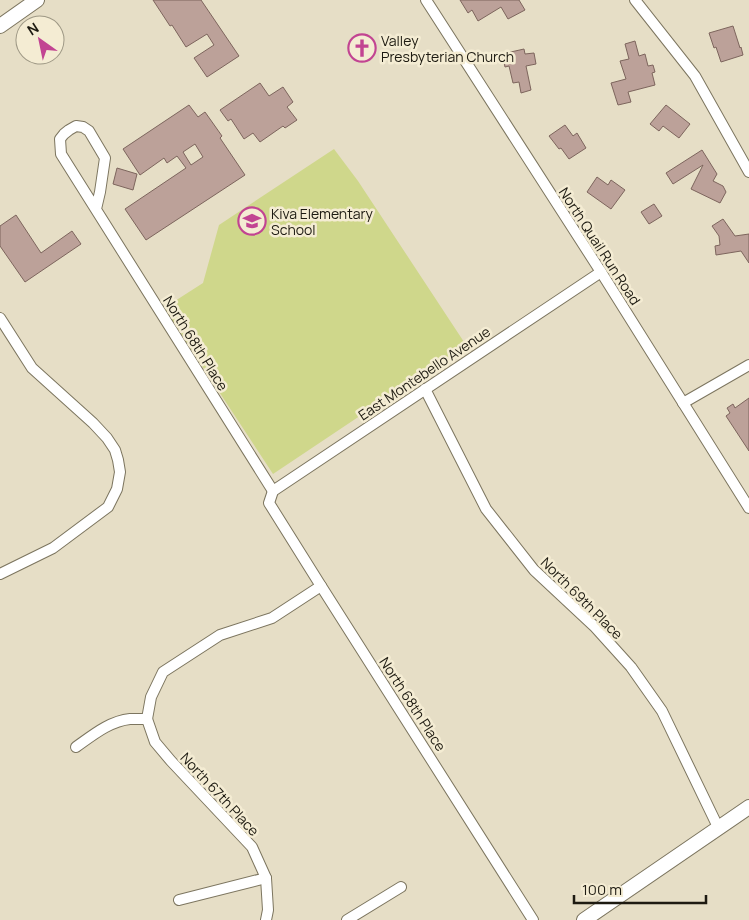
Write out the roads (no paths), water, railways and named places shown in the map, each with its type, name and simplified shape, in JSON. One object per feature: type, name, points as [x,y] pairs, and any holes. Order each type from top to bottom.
[{"type":"street","points":[[0,26],[38,0]]},
{"type":"street","name":"North Quail Run Road","points":[[426,0],[601,272],[749,508]]},
{"type":"street","points":[[635,0],[695,76],[749,172]]},
{"type":"street","name":"North 68th Place","points":[[96,210],[105,158],[89,132],[83,127],[76,126],[60,139],[61,154],[96,210],[272,491],[269,503],[533,920]]},
{"type":"street","name":"East Montebello Avenue","points":[[272,491],[601,272]]},
{"type":"street","points":[[0,318],[32,368],[108,438],[115,450],[120,472],[117,489],[108,507],[53,548],[0,574]]},
{"type":"street","points":[[683,404],[749,365]]},
{"type":"street","name":"North 69th Place","points":[[426,389],[486,508],[534,570],[594,626],[631,667],[662,711],[718,827]]},
{"type":"street","points":[[76,747],[99,730],[118,722],[129,719],[146,719],[151,697],[163,672],[220,635],[272,618],[321,586]]},
{"type":"street","name":"North 67th Place","points":[[146,719],[155,742],[252,847],[266,878],[268,910],[266,920]]},
{"type":"street","points":[[584,920],[749,807]]},
{"type":"street","points":[[179,900],[266,878]]},
{"type":"street","points":[[348,920],[401,887]]},
{"type":"place","name":"Valley Presbyterian Church","points":[[362,48]]},
{"type":"place","name":"Kiva Elementary School","points":[[252,221]]}]
